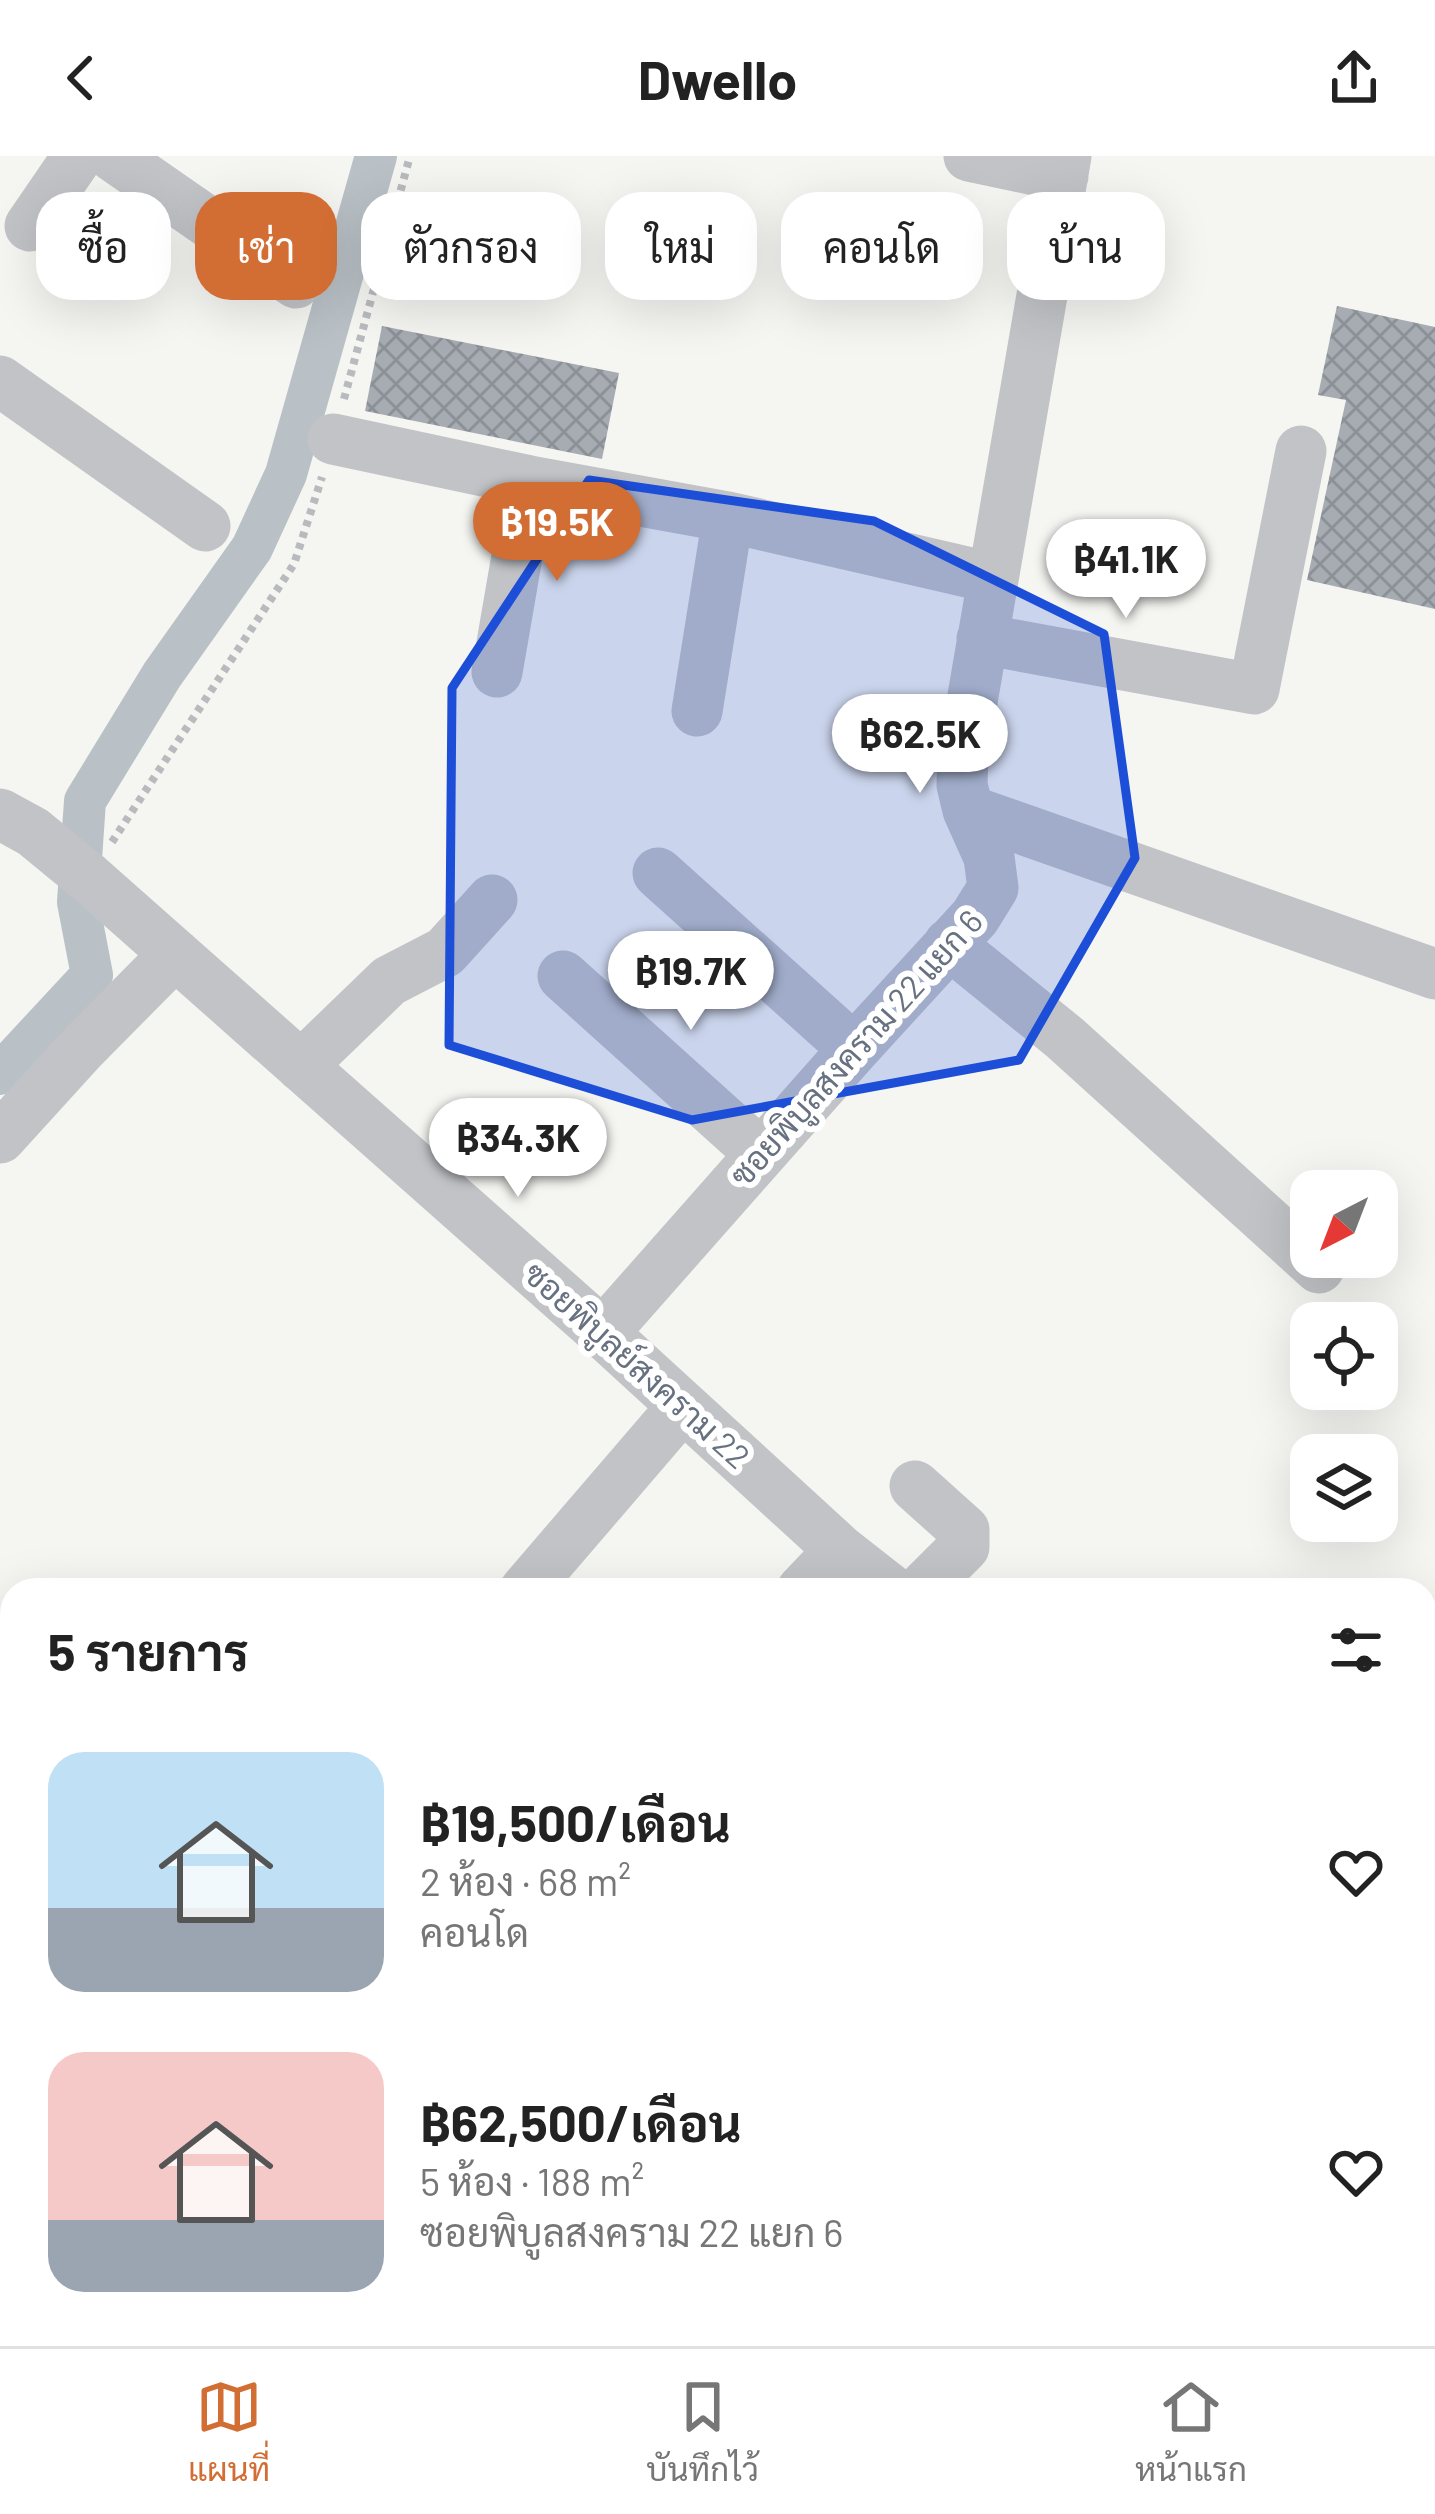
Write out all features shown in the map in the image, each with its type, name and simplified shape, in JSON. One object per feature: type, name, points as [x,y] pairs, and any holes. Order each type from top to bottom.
[{"type":"street","points":[[30,226],[78,156]]},
{"type":"street","points":[[113,156],[195,213]]},
{"type":"street","points":[[969,156],[1065,166]]},
{"type":"street","name":"ซอยพิบูลสงคราม 22 แยก 6","points":[[603,1333],[975,917],[993,888],[989,857],[962,785],[963,754],[1065,166]]},
{"type":"street","points":[[0,380],[205,526]]},
{"type":"street","points":[[333,439],[728,518],[993,578]]},
{"type":"street","points":[[982,639],[1254,688],[1300,451]]},
{"type":"street","points":[[497,671],[530,481]]},
{"type":"street","points":[[698,711],[728,518]]},
{"type":"street","points":[[968,810],[1435,974]]},
{"type":"street","name":"ซอยพิบูลย์สงคราม 22","points":[[17,823],[89,878],[876,1578]]},
{"type":"street","points":[[658,873],[854,1049]]},
{"type":"street","points":[[302,1066],[388,981],[445,952],[492,900]]},
{"type":"street","points":[[949,944],[1065,1038],[1290,1242]]},
{"type":"street","points":[[0,1138],[175,954]]},
{"type":"street","points":[[563,976],[761,1154]]},
{"type":"street","points":[[535,1578],[682,1406]]},
{"type":"street","points":[[915,1486],[964,1530],[964,1547],[933,1578]]},
{"type":"street","points":[[813,1578],[840,1550]]},
{"type":"path","points":[[89,878],[294,564],[410,156]]},
{"type":"highlighted area","points":[[589,480],[874,521],[1104,634],[1135,858],[1019,1060],[692,1120],[449,1045],[452,688]]},
{"type":"building","points":[[1337,306],[1435,327],[1435,609],[1307,580],[1346,400],[1318,395]]},
{"type":"building","points":[[382,326],[619,373],[602,459],[365,411]]},
{"type":"waterway","points":[[0,1074],[92,975],[78,902],[85,801],[162,675],[252,548],[286,474],[376,156]]}]
